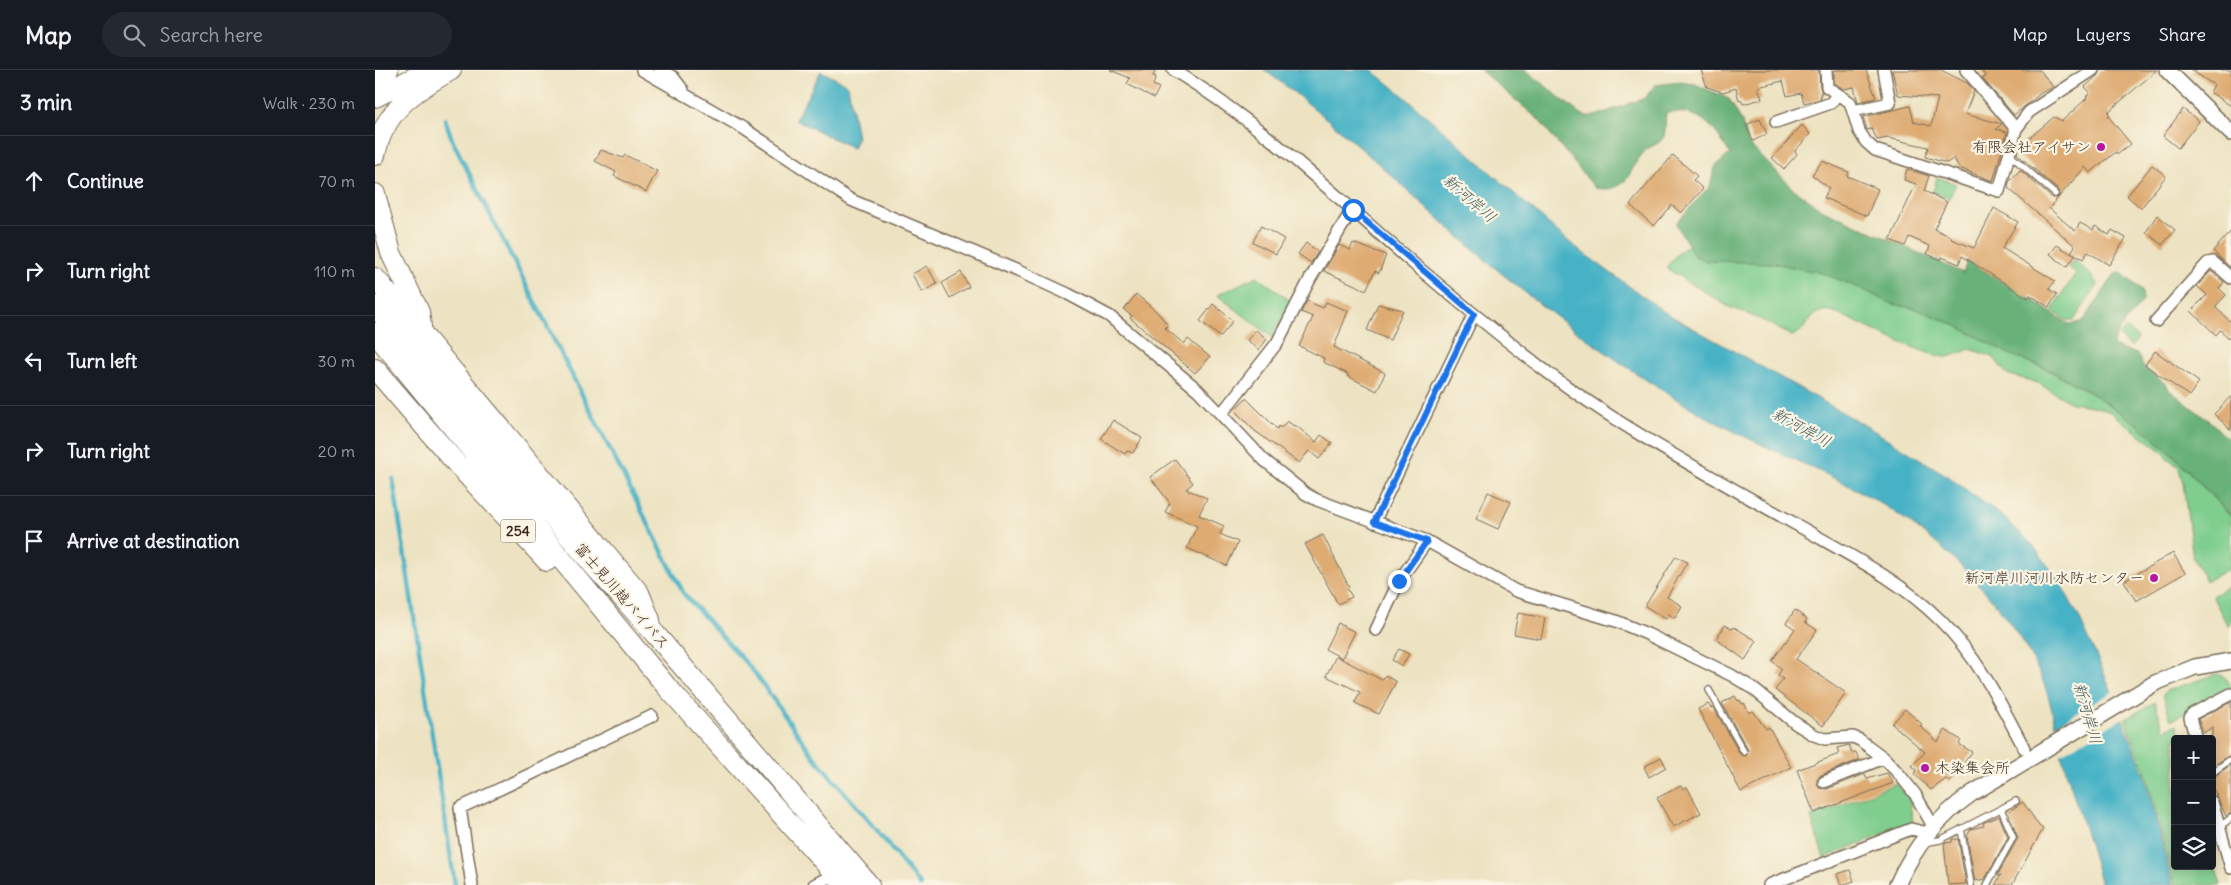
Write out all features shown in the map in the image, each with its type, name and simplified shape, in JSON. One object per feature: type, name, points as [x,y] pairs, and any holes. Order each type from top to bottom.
[{"type":"highway","points":[[375,76],[388,70]]},
{"type":"highway","points":[[375,97],[430,70]]},
{"type":"highway","points":[[375,155],[387,121],[405,99],[451,70]]},
{"type":"highway","points":[[375,194],[391,254],[419,312],[413,352]]},
{"type":"highway","name":"254","points":[[375,278],[413,352]]},
{"type":"highway","name":"富士見川越バイパス","points":[[375,306],[413,352],[667,688],[844,874],[869,885]]},
{"type":"highway","name":"富士見川越バイパス","points":[[375,333],[413,352],[639,593],[655,634],[844,874]]},
{"type":"highway","name":"254","points":[[375,369],[456,464],[667,688]]},
{"type":"street","points":[[642,70],[688,95],[765,142],[851,200],[1018,271],[1103,312],[1169,364],[1222,413],[1264,460],[1306,494],[1427,541],[1516,591],[1616,621],[1647,634],[1738,679],[1813,735],[1825,739],[1853,737],[1860,740],[1884,758],[1907,783],[1927,834]]},
{"type":"street","points":[[660,70],[673,77],[688,95]]},
{"type":"street","points":[[1173,70],[1230,106],[1273,139],[1474,314],[1543,369],[1603,411],[1876,570],[1909,593],[1941,621],[1977,664],[2030,751]]},
{"type":"street","points":[[1826,70],[1827,87],[1850,102],[1859,131],[1866,142],[1875,150],[1999,191],[2016,129],[2029,112],[2093,70]]},
{"type":"street","points":[[1853,112],[1890,103],[1884,70]]},
{"type":"street","points":[[1966,70],[2016,129]]},
{"type":"street","points":[[2167,70],[2231,133]]},
{"type":"street","points":[[1776,122],[1831,103],[1837,94]]},
{"type":"street","points":[[1222,413],[1277,343],[1310,279],[1353,210]]},
{"type":"street","points":[[2156,321],[2208,263],[2213,262],[2231,278]]},
{"type":"street","points":[[1374,522],[1474,314]]},
{"type":"street","points":[[1377,630],[1399,581],[1427,541]]},
{"type":"street","points":[[1897,885],[1927,834],[1944,814],[2030,751],[2147,687],[2183,671],[2231,662]]},
{"type":"street","points":[[2195,735],[2190,718],[2192,714],[2231,694]]},
{"type":"street","points":[[472,885],[461,808],[652,716]]},
{"type":"street","points":[[1825,782],[1884,758]]},
{"type":"street","points":[[2216,816],[2231,868]]},
{"type":"street","points":[[1769,885],[1911,829],[1927,834]]},
{"type":"street","points":[[814,885],[844,874]]},
{"type":"lane","points":[[2009,154],[2055,194]]},
{"type":"lane","points":[[1709,690],[1744,752]]},
{"type":"lane","points":[[2216,770],[2231,759]]},
{"type":"lane","points":[[1927,834],[1940,840],[2015,801]]},
{"type":"lane","points":[[1987,885],[2013,837],[2001,809]]},
{"type":"lane","points":[[2219,827],[2231,818]]},
{"type":"lane","points":[[1961,830],[1971,885]]},
{"type":"green space","points":[[1480,70],[1526,70],[1585,116],[1595,116],[1645,98],[1655,85],[1679,82],[1695,84],[1729,99],[1742,122],[1748,143],[1791,187],[1821,209],[1963,273],[1967,261],[2014,288],[2069,324],[2083,322],[2115,274],[2120,272],[2142,290],[2143,301],[2120,329],[2113,346],[2137,354],[2144,368],[2213,424],[2231,442],[2231,516],[2174,455],[2137,424],[2096,396],[2048,369],[2009,354],[1959,327],[1920,310],[1890,303],[1860,288],[1822,273],[1774,263],[1707,261],[1695,256],[1677,226],[1677,222],[1710,186],[1715,167],[1730,154],[1718,135],[1705,121],[1689,114],[1678,112],[1666,113],[1664,136],[1658,143],[1646,150],[1622,184],[1607,189],[1595,188],[1538,119]]},
{"type":"green space","points":[[1937,177],[1956,184],[1949,199],[1933,192]]},
{"type":"green space","points":[[1688,245],[1695,256],[1707,261],[1774,263],[1822,273],[1860,288],[1890,303],[1920,310],[1959,327],[2009,354],[2048,370],[2096,396],[2137,424],[2174,456],[2231,517],[2231,568],[2206,581],[2193,558],[2183,483],[2179,468],[2158,448],[2110,412],[2098,407],[2071,403],[2038,383],[2007,374],[1993,357],[1970,349],[1948,357],[1929,353],[1830,311],[1818,312],[1797,334],[1792,336],[1760,319],[1729,307],[1666,268],[1676,255]]},
{"type":"green space","points":[[2074,260],[2088,272],[2098,285],[2074,320],[2066,320],[2052,310],[2076,273],[2069,267]]},
{"type":"green space","points":[[1257,276],[1292,302],[1272,337],[1217,295]]},
{"type":"green space","points":[[2126,328],[2138,338],[2131,347],[2119,336]]},
{"type":"green space","points":[[2231,585],[2231,625],[2228,626],[2212,596]]},
{"type":"green space","points":[[2217,674],[2227,680],[2231,691],[2171,720],[2163,695],[2166,691]]},
{"type":"green space","points":[[2155,702],[2164,730],[2177,724],[2180,735],[2171,735],[2171,870],[2145,770],[2125,719]]},
{"type":"green space","points":[[1897,783],[1909,799],[1913,822],[1824,858],[1811,817]]},
{"type":"green space","points":[[2216,869],[2221,885],[2175,885],[2171,870]]},
{"type":"water","name":"新河岸川","points":[[1264,70],[1372,70],[1575,247],[1666,313],[1863,424],[1943,473],[2002,516],[2032,544],[2058,579],[2079,617],[2144,772],[2173,885],[2101,885],[2062,757],[2050,704],[2040,674],[2011,625],[1993,602],[1974,580],[1932,540],[1885,506],[1830,476],[1755,442],[1698,412],[1605,352],[1499,272],[1336,126]]},
{"type":"water","points":[[821,71],[848,85],[857,138],[853,148],[795,120]]},
{"type":"pier","points":[[2114,691],[2125,717],[2059,755],[2053,727]]},
{"type":"building","points":[[1110,70],[1156,70],[1153,76],[1156,77],[1153,85],[1159,88],[1154,98],[1127,84],[1130,78]]},
{"type":"building","points":[[1701,70],[1819,70],[1821,99],[1804,103],[1801,93],[1787,96],[1783,81],[1758,87],[1762,99],[1743,104],[1741,100],[1739,101],[1736,88],[1723,92],[1707,87]]},
{"type":"building","points":[[1834,70],[1866,70],[1876,98],[1858,102],[1854,87],[1844,89],[1834,83]]},
{"type":"building","points":[[1892,70],[1941,70],[1967,83],[1974,91],[1965,114],[2002,124],[1996,129],[2007,132],[1993,181],[1959,168],[1954,158],[1947,163],[1925,157],[1928,147],[1888,138],[1877,140],[1872,129],[1867,130],[1863,117],[1910,106],[1914,122],[1931,126],[1938,98],[1898,95]]},
{"type":"building","points":[[1981,70],[2040,70],[2053,87],[2041,93],[2014,115],[1982,78],[1986,77]]},
{"type":"building","points":[[2100,70],[2157,70],[2108,112],[2110,115],[2108,116],[2131,144],[2118,154],[2116,152],[2090,173],[2085,167],[2059,197],[2058,190],[2017,154],[2019,147],[2054,117],[2062,121],[2087,98],[2090,92],[2085,87],[2097,76]]},
{"type":"building","points":[[2191,70],[2231,70],[2231,106],[2210,92],[2214,85]]},
{"type":"building","points":[[2183,109],[2199,121],[2178,148],[2163,136]]},
{"type":"building","points":[[1760,119],[1767,134],[1753,141],[1746,125]]},
{"type":"building","points":[[1802,125],[1810,134],[1795,151],[1797,154],[1784,169],[1772,158]]},
{"type":"building","points":[[601,150],[623,158],[625,155],[657,171],[646,192],[614,176],[616,172],[595,161]]},
{"type":"building","points":[[1673,155],[1697,176],[1693,180],[1703,189],[1681,213],[1672,205],[1654,226],[1630,205]]},
{"type":"building","points":[[1822,161],[1849,172],[1847,176],[1878,189],[1867,216],[1824,198],[1829,188],[1812,175]]},
{"type":"building","points":[[2152,165],[2166,176],[2141,208],[2127,196]]},
{"type":"building","points":[[1907,169],[1929,176],[1924,191],[1947,202],[1934,229],[1952,237],[1951,239],[1974,248],[1994,208],[2018,222],[2002,248],[2055,281],[2049,289],[2057,294],[2049,307],[2030,295],[2028,298],[1962,256],[1959,264],[1942,257],[1941,260],[1927,254],[1930,246],[1909,237],[1905,246],[1890,240],[1916,184],[1904,180]]},
{"type":"building","points":[[2020,170],[2052,198],[2059,197],[2049,208],[2075,231],[2080,223],[2093,230],[2095,226],[2109,235],[2112,230],[2126,238],[2109,265],[2088,252],[2083,259],[2071,252],[2075,246],[2008,188],[2009,182]]},
{"type":"building","points":[[2157,215],[2175,230],[2162,245],[2146,232]]},
{"type":"building","points":[[1261,226],[1284,239],[1276,254],[1253,242]]},
{"type":"building","points":[[2231,231],[2231,268],[2213,251]]},
{"type":"building","points":[[1306,243],[1318,252],[1311,263],[1298,254]]},
{"type":"building","points":[[1353,243],[1386,255],[1379,273],[1375,271],[1366,290],[1324,271],[1339,245],[1350,250]]},
{"type":"building","points":[[2057,245],[2075,256],[2067,267],[2050,254]]},
{"type":"building","points":[[927,266],[937,284],[922,292],[912,274]]},
{"type":"building","points":[[2211,271],[2224,282],[2219,288],[2226,295],[2215,307],[2231,322],[2231,340],[2220,330],[2216,335],[2191,311],[2207,295],[2197,286]]},
{"type":"building","points":[[961,272],[969,287],[950,298],[942,283]]},
{"type":"building","points":[[1136,294],[1157,312],[1168,325],[1165,328],[1184,344],[1188,339],[1210,357],[1195,373],[1130,318],[1132,316],[1124,310]]},
{"type":"building","points":[[1307,301],[1323,308],[1326,302],[1348,311],[1334,347],[1385,373],[1377,391],[1323,362],[1324,358],[1299,346],[1313,317],[1301,312]]},
{"type":"building","points":[[1213,304],[1233,321],[1220,337],[1200,321]]},
{"type":"building","points":[[1378,304],[1403,310],[1390,340],[1367,330]]},
{"type":"building","points":[[1256,330],[1267,339],[1259,350],[1247,340]]},
{"type":"building","points":[[2155,351],[2199,382],[2189,396],[2145,365]]},
{"type":"building","points":[[2231,396],[2231,430],[2214,414]]},
{"type":"building","points":[[1246,398],[1277,429],[1279,426],[1281,428],[1287,421],[1316,442],[1321,435],[1332,443],[1319,459],[1309,451],[1299,463],[1255,431],[1234,410]]},
{"type":"building","points":[[1113,420],[1142,438],[1133,453],[1127,451],[1125,454],[1101,439]]},
{"type":"building","points":[[1175,459],[1193,483],[1186,489],[1207,498],[1199,515],[1224,526],[1220,534],[1238,542],[1227,566],[1187,548],[1197,526],[1165,512],[1170,503],[1150,477]]},
{"type":"building","points":[[1488,492],[1511,502],[1498,529],[1476,519]]},
{"type":"building","points":[[1323,535],[1349,587],[1347,588],[1352,597],[1338,604],[1305,544]]},
{"type":"building","name":"新河岸川河川水防センター","points":[[2173,553],[2185,573],[2136,601],[2124,581]]},
{"type":"building","points":[[1676,556],[1687,562],[1667,597],[1682,606],[1675,618],[1668,614],[1666,619],[1645,606]]},
{"type":"building","points":[[1795,610],[1807,619],[1805,622],[1817,630],[1796,659],[1846,693],[1823,726],[1775,690],[1783,679],[1778,675],[1782,669],[1772,661],[1795,629],[1786,623]]},
{"type":"building","points":[[1518,613],[1545,618],[1541,639],[1514,634]]},
{"type":"building","points":[[1338,623],[1355,632],[1342,658],[1325,649]]},
{"type":"building","points":[[1725,625],[1733,629],[1734,627],[1757,641],[1745,660],[1716,639]]},
{"type":"building","points":[[1399,649],[1409,654],[1402,666],[1392,660]]},
{"type":"building","points":[[1336,656],[1382,680],[1385,675],[1396,682],[1379,714],[1355,703],[1360,692],[1326,676]]},
{"type":"building","points":[[1735,696],[1738,701],[1740,700],[1742,704],[1744,703],[1749,713],[1753,711],[1766,729],[1769,727],[1791,767],[1741,792],[1698,709],[1708,704],[1711,708],[1713,707],[1740,754],[1746,756],[1748,750],[1722,703]]},
{"type":"building","points":[[2231,702],[2231,754],[2216,764],[2216,735],[2212,735],[2212,727],[2204,733],[2198,719]]},
{"type":"building","points":[[1905,709],[1938,742],[1945,730],[1961,740],[1959,744],[1972,752],[1950,782],[1946,779],[1931,790],[1914,774],[1917,770],[1912,766],[1925,752],[1892,724]]},
{"type":"building","points":[[1849,745],[1852,753],[1856,752],[1859,760],[1821,775],[1817,780],[1819,788],[1827,789],[1865,774],[1867,779],[1887,773],[1893,783],[1814,813],[1797,770],[1839,754],[1837,748]]},
{"type":"building","points":[[1661,757],[1666,767],[1649,777],[1644,767]]},
{"type":"building","points":[[2231,765],[2231,813],[2226,816],[2216,795],[2216,775]]},
{"type":"building","points":[[1681,786],[1683,789],[1687,787],[1701,813],[1673,827],[1657,798]]},
{"type":"building","points":[[2023,802],[2043,829],[2012,885],[1995,885],[2001,875],[1997,876],[2018,838],[2008,812]]},
{"type":"building","points":[[1999,816],[2008,837],[1985,879],[1975,881],[1967,836],[1971,829],[1984,826],[1983,823]]},
{"type":"building","points":[[1952,839],[1958,839],[1966,884],[1948,885],[1944,843],[1952,842]]},
{"type":"building","points":[[1850,870],[1854,881],[1841,885],[1837,874]]},
{"type":"waterway","points":[[445,119],[453,142],[684,594],[754,672],[814,757],[876,829],[920,885]]},
{"type":"waterway","points":[[393,479],[455,885]]},
{"type":"place","name":"有限会社アイサン","points":[[2101,147]]},
{"type":"place","name":"新河岸川河川水防センター","points":[[2154,578]]},
{"type":"place","name":"木染集会所","points":[[1925,768]]},
{"type":"route","points":[[1353,210],[1474,314],[1374,522],[1405,535],[1427,541],[1399,581]]}]
